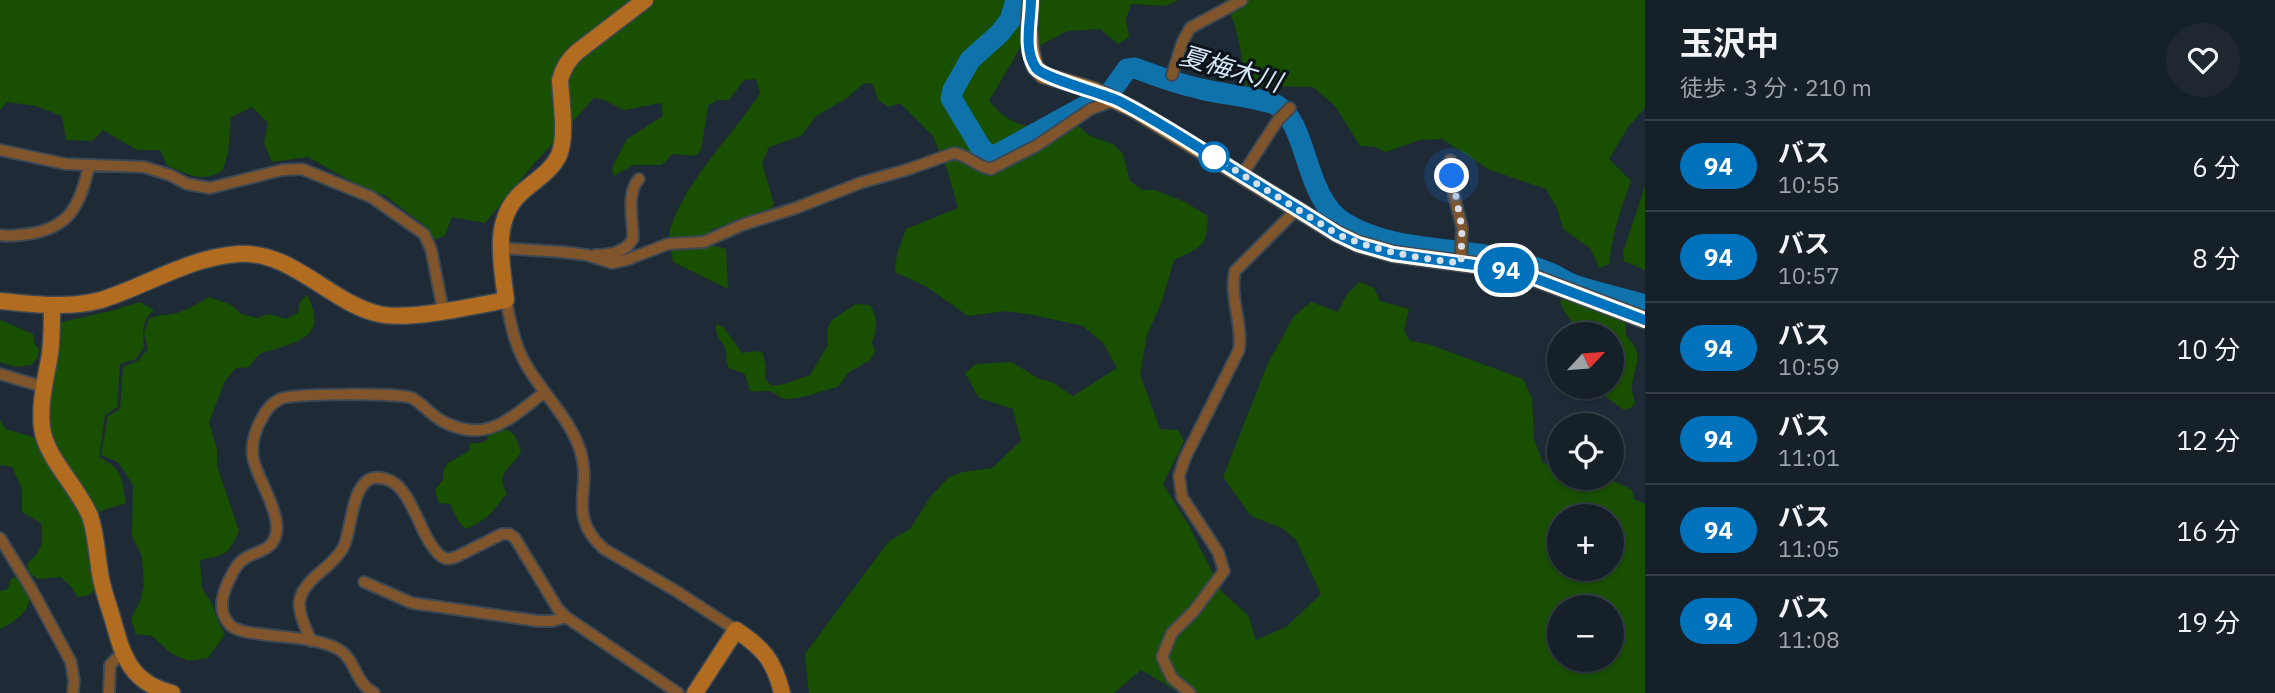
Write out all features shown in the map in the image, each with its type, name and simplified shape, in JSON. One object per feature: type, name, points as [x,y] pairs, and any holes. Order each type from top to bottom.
[{"type":"street","points":[[645,0],[567,61],[560,80],[563,138],[559,156],[544,174],[518,196],[501,225],[500,248],[506,300],[519,353],[575,437],[582,455],[582,508],[588,531],[594,540],[604,549],[676,591],[758,645],[777,673],[782,693]]},
{"type":"street","points":[[1031,0],[1031,51],[1035,67],[1043,75],[1116,100],[1181,136],[1337,234],[1358,244],[1393,254],[1462,261],[1526,275],[1645,320]]},
{"type":"street","points":[[1172,75],[1182,43],[1190,28],[1242,0]]},
{"type":"street","points":[[587,255],[612,262],[668,244],[704,242],[741,225],[954,153],[961,154],[982,168],[990,169],[1036,146],[1091,109],[1116,100]]},
{"type":"street","points":[[1242,175],[1287,111]]},
{"type":"street","points":[[0,150],[56,163],[144,167],[197,187],[210,188],[294,168],[302,169],[371,197],[416,226],[424,234],[431,249],[443,310]]},
{"type":"street","points":[[1450,160],[1453,192],[1462,228],[1462,261]]},
{"type":"street","points":[[0,235],[40,232],[62,222],[78,202],[89,166]]},
{"type":"street","points":[[500,248],[587,255],[611,254],[624,249],[631,244],[633,238],[632,192],[639,179]]},
{"type":"street","points":[[1190,693],[1172,678],[1162,657],[1172,633],[1194,611],[1224,571],[1218,552],[1182,497],[1179,476],[1185,458],[1239,350],[1239,328],[1232,285],[1235,271],[1297,209]]},
{"type":"street","points":[[0,300],[52,306],[99,300],[189,266],[237,254],[261,255],[286,265],[377,314],[404,316],[506,300]]},
{"type":"street","points":[[52,306],[50,351],[44,387],[42,429],[45,440],[81,497],[90,518],[101,579],[122,653],[132,670],[144,681],[172,693]]},
{"type":"street","points":[[0,374],[44,387]]},
{"type":"street","points":[[374,693],[361,683],[343,652],[337,648],[236,629],[224,616],[223,598],[238,564],[268,547],[276,537],[277,523],[253,459],[255,433],[266,411],[282,397],[405,396],[412,398],[442,421],[478,432],[494,428],[545,392]]},
{"type":"street","points":[[311,641],[299,609],[300,595],[344,547],[356,496],[361,487],[372,480],[382,479],[398,487],[439,555],[444,558],[449,560],[502,534],[515,538],[558,609],[566,617],[678,693]]},
{"type":"street","points":[[0,538],[71,662],[73,693]]},
{"type":"street","points":[[364,582],[412,603],[538,621],[566,617]]},
{"type":"street","points":[[695,693],[736,630]]},
{"type":"street","points":[[109,693],[110,665],[122,653]]},
{"type":"green space","points":[[0,0],[1178,0],[1165,6],[1131,4],[1126,19],[1129,37],[1118,44],[1100,29],[1067,31],[1041,45],[1021,46],[989,101],[1007,118],[1026,126],[1057,130],[1077,125],[1090,136],[1113,144],[1123,154],[1130,181],[1142,190],[1155,190],[1185,202],[1208,216],[1204,241],[1174,260],[1162,301],[1147,335],[1140,374],[1160,429],[1178,430],[1184,441],[1163,484],[1188,524],[1223,593],[1248,615],[1256,640],[1286,627],[1321,594],[1296,540],[1282,528],[1251,516],[1223,477],[1268,363],[1294,316],[1311,302],[1338,312],[1348,293],[1360,282],[1374,288],[1380,301],[1409,309],[1404,330],[1410,341],[1428,344],[1523,379],[1532,399],[1534,439],[1543,463],[1547,464],[1547,490],[1624,490],[1624,486],[1632,490],[1634,499],[1645,504],[1645,693],[1180,693],[1141,670],[1114,693],[809,693],[805,654],[889,541],[910,529],[931,496],[949,477],[992,468],[1021,441],[1013,409],[979,398],[965,373],[976,364],[1012,362],[1073,396],[1117,368],[1103,343],[1083,326],[1005,311],[968,316],[927,287],[895,272],[897,254],[906,229],[958,208],[948,172],[933,136],[900,103],[889,107],[879,101],[872,83],[863,84],[847,98],[816,116],[801,136],[769,147],[762,163],[774,204],[769,212],[710,230],[712,245],[726,249],[728,289],[673,262],[669,234],[686,194],[760,93],[756,79],[744,80],[729,100],[717,100],[708,106],[701,150],[695,156],[672,154],[662,165],[633,165],[614,176],[612,168],[627,139],[663,116],[661,103],[624,110],[594,98],[485,223],[452,217],[445,235],[435,240],[424,225],[384,195],[361,187],[308,157],[272,162],[264,143],[268,123],[252,107],[231,117],[228,152],[223,170],[202,177],[167,165],[160,150],[137,150],[103,130],[92,141],[66,140],[62,116],[36,106],[7,102],[0,110]]},
{"type":"green space","points":[[1224,0],[1645,0],[1645,108],[1628,127],[1609,159],[1631,181],[1617,222],[1609,264],[1599,268],[1591,249],[1563,229],[1557,208],[1546,189],[1490,170],[1442,139],[1420,140],[1386,152],[1375,147],[1360,146],[1335,106],[1313,87],[1245,86],[1239,42]]},
{"type":"green space","points":[[1645,186],[1645,270],[1624,261],[1623,252]]},
{"type":"green space","points":[[307,295],[314,317],[311,331],[297,341],[262,353],[249,367],[236,368],[225,381],[209,422],[217,449],[217,466],[239,531],[225,553],[200,560],[202,588],[225,634],[208,658],[188,661],[171,653],[152,636],[136,634],[131,619],[141,599],[144,584],[142,557],[132,536],[133,485],[118,462],[101,455],[108,416],[120,409],[123,367],[138,361],[148,349],[144,333],[149,319],[153,317],[173,314],[209,297],[231,305],[241,314],[257,318],[269,314],[286,319],[298,313],[300,302]]},
{"type":"green space","points":[[1568,297],[1603,314],[1623,319],[1626,324],[1626,336],[1637,354],[1632,387],[1635,402],[1632,407],[1624,410],[1609,399],[1624,399],[1624,322],[1571,322],[1560,301]]},
{"type":"green space","points":[[140,302],[154,310],[147,317],[144,326],[144,347],[136,359],[120,364],[117,407],[105,415],[99,457],[113,466],[120,476],[126,503],[95,513],[50,437],[50,395],[56,325]]},
{"type":"green space","points":[[856,304],[870,305],[875,316],[876,328],[872,343],[875,351],[870,360],[848,373],[838,387],[800,398],[784,399],[770,391],[750,391],[745,374],[729,368],[716,324],[724,328],[742,353],[763,353],[765,379],[772,386],[810,375],[828,345],[827,329],[832,320]]},
{"type":"green space","points":[[0,320],[33,334],[35,345],[39,349],[38,357],[32,365],[16,367],[0,362]]},
{"type":"green space","points":[[0,420],[5,429],[38,440],[87,527],[96,589],[89,595],[77,597],[61,577],[38,579],[29,573],[27,563],[41,546],[41,523],[22,512],[22,489],[12,467],[0,465]]},
{"type":"green space","points":[[499,430],[508,430],[515,436],[521,451],[504,475],[507,494],[489,515],[465,529],[450,504],[439,503],[435,490],[443,480],[443,471],[448,463],[469,451],[470,443],[481,443]]},
{"type":"green space","points":[[18,575],[27,591],[29,602],[20,616],[0,629],[0,591],[8,589],[11,579]]},
{"type":"waterway","name":"夏梅木川","points":[[1016,0],[1010,20],[1000,33],[970,60],[951,98],[981,148],[990,156],[996,155],[1087,105]]},
{"type":"waterway","name":"夏梅木川","points":[[1112,90],[1127,69],[1135,68],[1192,87],[1272,103],[1288,116],[1322,198],[1332,212],[1345,223],[1363,232],[1402,244],[1521,263],[1574,285],[1645,305]]},
{"type":"bus line","name":"94","points":[[1031,0],[1031,51],[1035,67],[1043,75],[1093,90],[1135,110],[1337,234],[1358,244],[1393,254],[1497,268],[1526,275],[1645,320]]},
{"type":"route","points":[[1214,157],[1337,234],[1358,244],[1393,254],[1461,263],[1462,228],[1452,176]]}]
